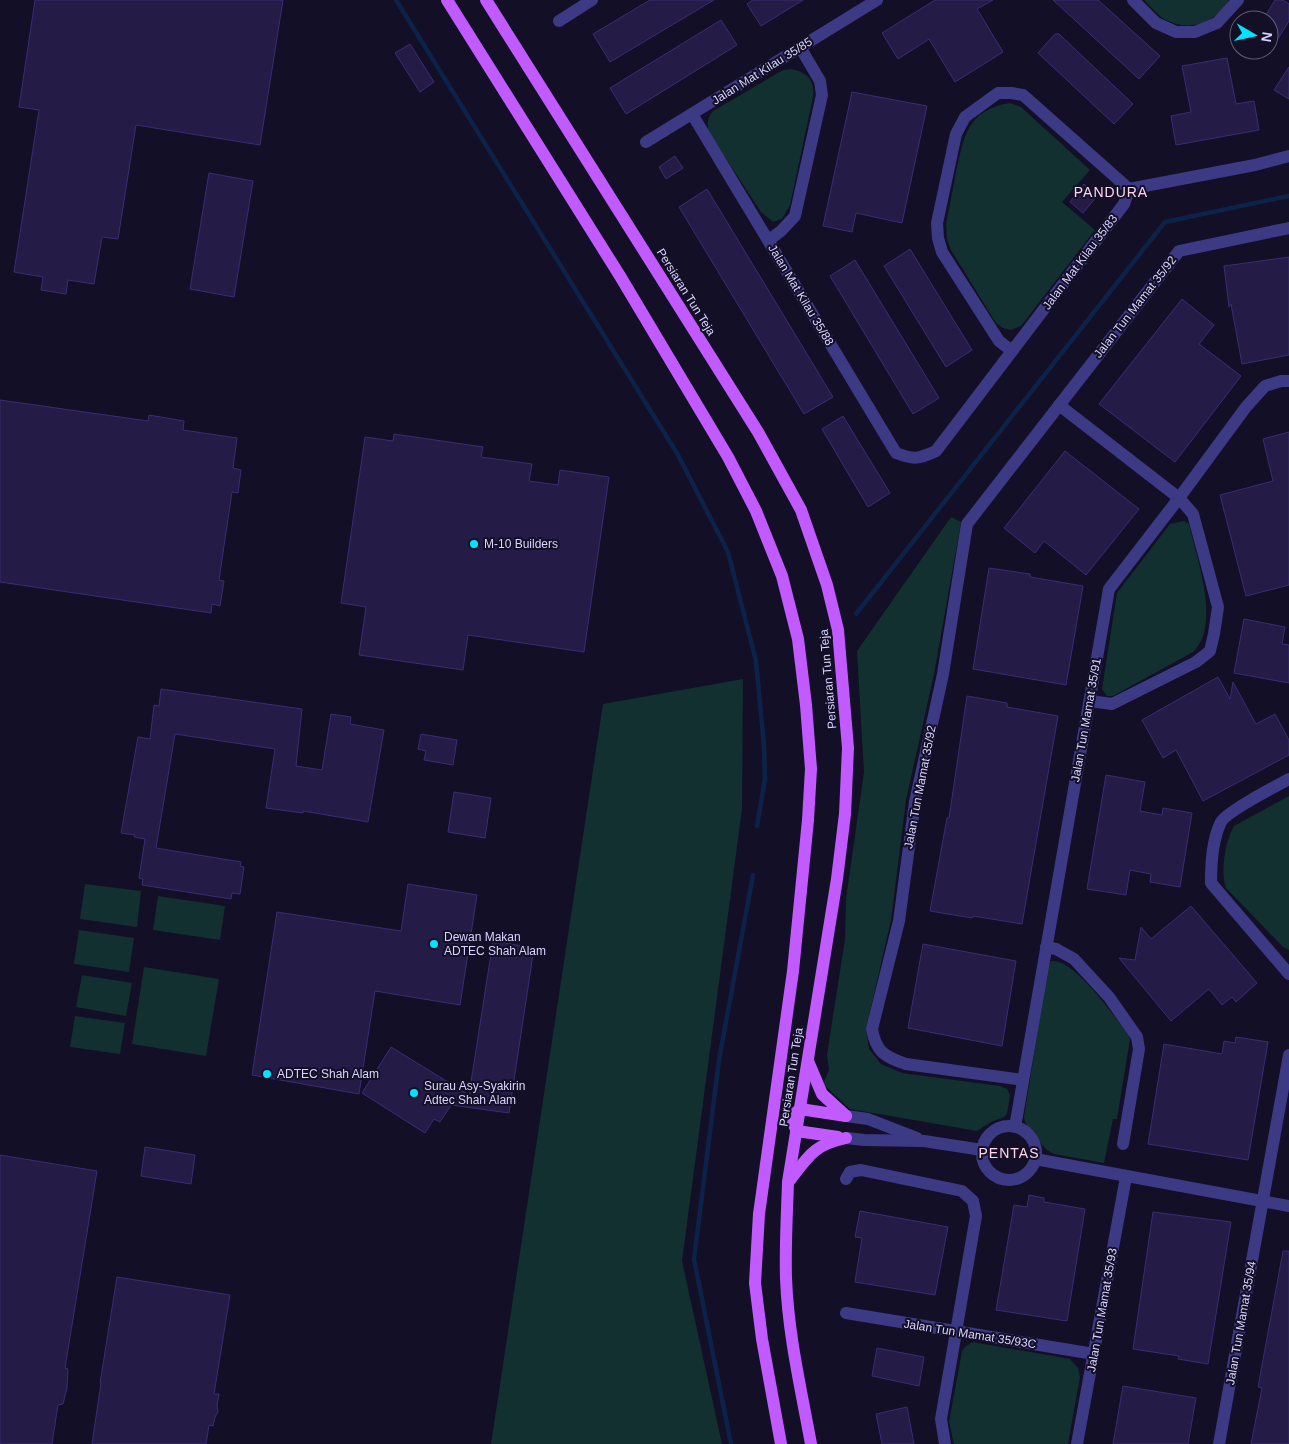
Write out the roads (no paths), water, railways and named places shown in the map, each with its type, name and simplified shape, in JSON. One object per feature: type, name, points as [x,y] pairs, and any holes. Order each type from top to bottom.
[{"type":"main road","name":"Persiaran Tun Teja","points":[[447,0],[620,276],[728,456],[756,511],[782,576],[798,639],[811,770],[808,820],[793,971],[759,1214],[755,1283],[762,1339],[781,1444]]},
{"type":"main road","name":"Persiaran Tun Teja","points":[[486,0],[758,432],[800,510],[827,585],[838,630],[848,758],[845,814],[837,879],[788,1182],[786,1226],[786,1279],[793,1346],[811,1444]]},
{"type":"main road","points":[[808,1061],[822,1094],[846,1116]]},
{"type":"main road","points":[[774,1116],[790,1118],[800,1109],[846,1116]]},
{"type":"main road","points":[[790,1118],[797,1131],[846,1138]]},
{"type":"main road","points":[[788,1182],[814,1150],[828,1142],[846,1138]]},
{"type":"street","points":[[559,21],[592,0]]},
{"type":"street","name":"Jalan Mat Kilau 35/85","points":[[646,142],[877,0]]},
{"type":"street","points":[[1133,0],[1156,22],[1176,32],[1195,32],[1217,23],[1238,0]]},
{"type":"street","points":[[769,240],[781,231],[795,216],[822,95],[820,81],[800,48]]},
{"type":"street","points":[[1012,351],[999,341],[942,252],[938,238],[937,223],[956,134],[965,117],[998,93],[1023,95],[1129,189],[1255,165],[1289,156]]},
{"type":"street","name":"Jalan Mat Kilau 35/88","points":[[692,114],[896,452],[909,458],[922,458]]},
{"type":"street","name":"Jalan Mat Kilau 35/83","points":[[922,458],[936,451],[1124,204],[1129,189]]},
{"type":"street","name":"Jalan Tun Mamat 35/92","points":[[1023,1080],[906,1064],[888,1058],[875,1044],[872,1029],[899,921],[915,802],[943,674],[967,524],[1179,252],[1289,228]]},
{"type":"street","name":"Jalan Tun Mamat 35/91","points":[[1014,1127],[1109,589],[1246,407],[1265,386],[1281,381],[1289,381]]},
{"type":"street","points":[[1059,405],[1179,498],[1193,514],[1218,607],[1210,651],[1196,662],[1112,704],[1090,701]]},
{"type":"street","points":[[1289,779],[1251,800],[1222,820],[1216,835],[1211,866],[1211,883],[1289,974]]},
{"type":"street","points":[[1046,947],[1056,949],[1074,959],[1109,997],[1137,1037],[1139,1049],[1123,1144]]},
{"type":"street","points":[[1262,1202],[1289,1056]]},
{"type":"street","points":[[846,1116],[868,1119],[924,1141]]},
{"type":"street","points":[[1014,1127],[1025,1132],[1033,1141],[1036,1153],[1033,1166],[1023,1177],[1016,1180],[1001,1180],[988,1172],[982,1158],[982,1150],[984,1143],[993,1131],[1000,1128],[1014,1127]]},
{"type":"street","points":[[846,1138],[924,1141],[982,1150]]},
{"type":"street","points":[[1035,1159],[1289,1206]]},
{"type":"street","points":[[846,1179],[850,1172],[861,1170],[962,1191],[973,1202],[976,1216],[940,1419],[945,1444]]},
{"type":"street","name":"Jalan Tun Mamat 35/93","points":[[1078,1444],[1126,1177]]},
{"type":"street","name":"Jalan Tun Mamat 35/94","points":[[1219,1444],[1262,1202]]},
{"type":"street","name":"Jalan Tun Mamat 35/93C","points":[[846,1313],[1094,1354]]},
{"type":"waterway","points":[[396,0],[678,455],[728,552],[756,661],[764,746],[765,779],[757,826]]},
{"type":"waterway","points":[[856,614],[1165,222],[1289,196]]},
{"type":"waterway","points":[[731,1444],[694,1259],[719,1060],[753,875]]},
{"type":"place","name":"M-10 Builders","points":[[474,544]]},
{"type":"place","name":"Dewan Makan ADTEC Shah Alam","points":[[434,944]]},
{"type":"place","name":"ADTEC Shah Alam","points":[[267,1074]]},
{"type":"place","name":"Surau Asy-Syakirin Adtec Shah Alam","points":[[414,1093]]},
{"type":"district","name":"PANDURA","points":[[1111,192]]},
{"type":"district","name":"PENTAS","points":[[1009,1153]]}]
